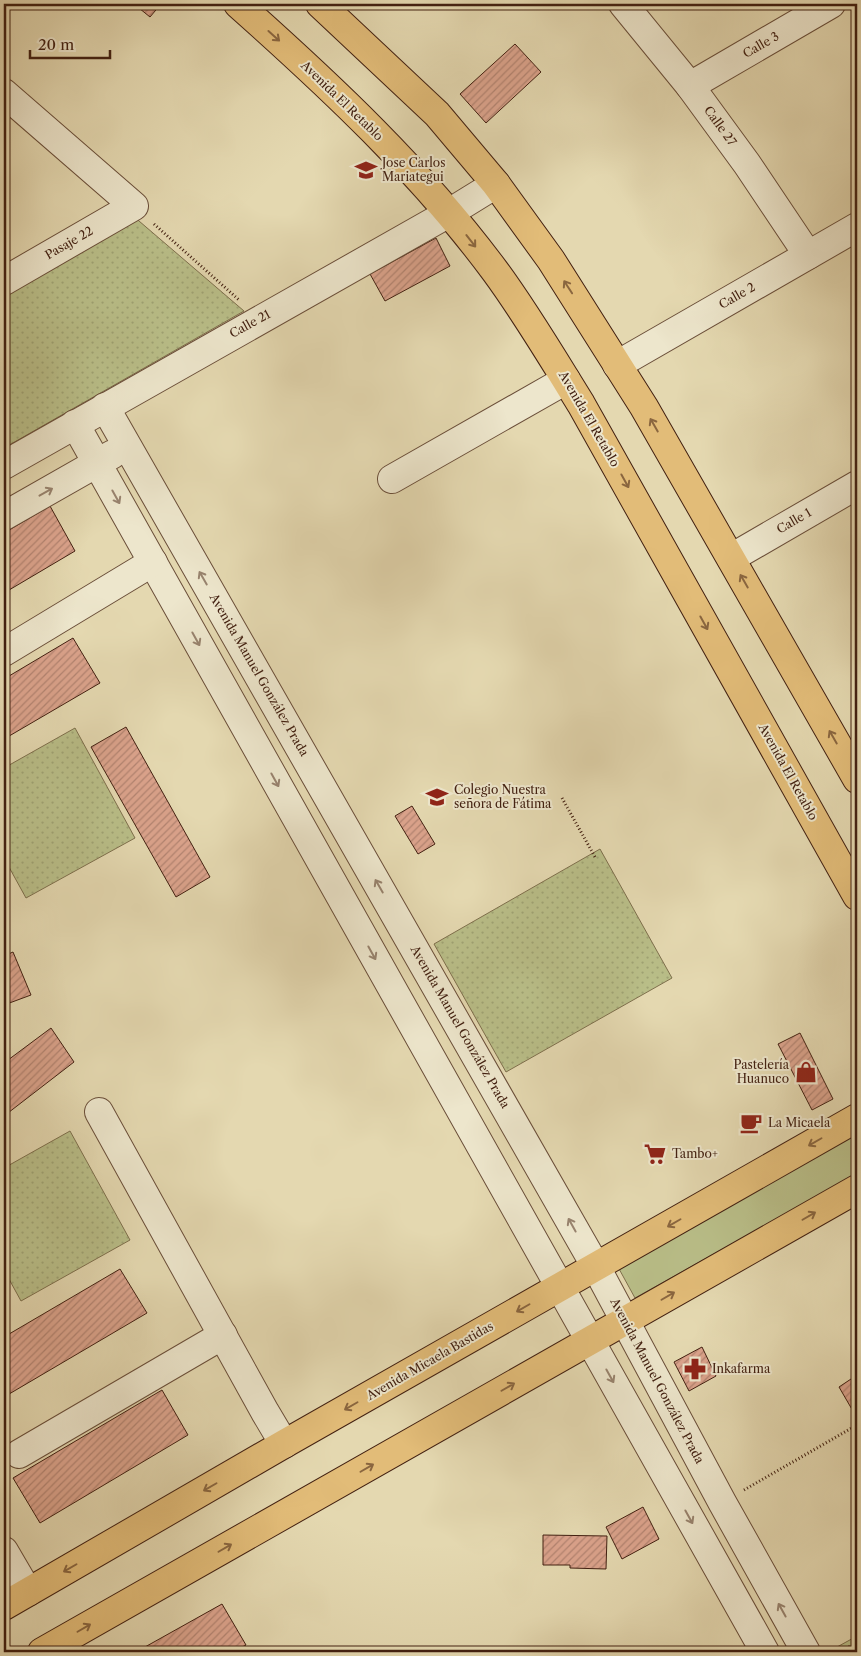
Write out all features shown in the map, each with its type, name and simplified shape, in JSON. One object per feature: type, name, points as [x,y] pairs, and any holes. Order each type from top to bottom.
[{"type":"main road","name":"Avenida El Retablo","points":[[238,4],[317,74],[387,145],[449,213],[495,270],[534,327],[566,380],[857,896]]},
{"type":"main road","points":[[320,4],[437,114],[496,184],[551,260],[644,407],[857,780]]},
{"type":"main road","name":"Avenida Micaela Bastidas","points":[[4,1606],[284,1444],[857,1118]]},
{"type":"main road","points":[[42,1652],[857,1189]]},
{"type":"street","name":"Calle 27","points":[[623,4],[690,86],[748,164],[808,255]]},
{"type":"street","name":"Calle 3","points":[[690,86],[831,4]]},
{"type":"street","points":[[4,93],[134,206]]},
{"type":"street","name":"Calle 21","points":[[4,465],[260,318],[449,213],[496,184]]},
{"type":"street","name":"Pasaje 22","points":[[4,281],[134,206]]},
{"type":"street","name":"Calle 2","points":[[617,365],[857,226]]},
{"type":"street","points":[[392,479],[566,380]]},
{"type":"street","name":"Avenida Manuel González Prada","points":[[105,406],[407,916],[626,1320],[722,1502],[806,1652]]},
{"type":"street","points":[[75,424],[765,1652]]},
{"type":"street","points":[[4,516],[128,445]]},
{"type":"street","name":"Calle 1","points":[[730,558],[857,485]]},
{"type":"street","points":[[4,652],[153,562]]},
{"type":"street","points":[[99,1112],[284,1444]]},
{"type":"street","points":[[19,1454],[224,1335]]},
{"type":"street","points":[[4,1551],[28,1592]]},
{"type":"path","points":[[134,206],[260,318]]},
{"type":"path","points":[[562,798],[595,857]]},
{"type":"path","points":[[722,1502],[857,1425]]},
{"type":"path","points":[[840,1652],[857,1642]]},
{"type":"green space","points":[[132,215],[244,311],[4,448],[4,289]]},
{"type":"green space","points":[[75,728],[135,838],[26,898],[4,858],[4,768]]},
{"type":"green space","points":[[600,849],[672,978],[506,1072],[434,944]]},
{"type":"green space","points":[[70,1131],[130,1240],[21,1301],[4,1270],[4,1168]]},
{"type":"green space","points":[[857,1134],[857,1174],[635,1298],[618,1267]]},
{"type":"green space","points":[[857,1636],[857,1652],[828,1652]]},
{"type":"building","points":[[134,4],[161,4],[150,17]]},
{"type":"building","points":[[515,44],[541,72],[486,123],[460,94]]},
{"type":"building","points":[[436,238],[450,266],[385,301],[370,274]]},
{"type":"building","points":[[50,506],[75,551],[4,593],[4,533]]},
{"type":"building","points":[[73,638],[100,683],[4,739],[4,679]]},
{"type":"building","points":[[126,727],[210,877],[176,897],[91,747]]},
{"type":"building","points":[[412,806],[435,844],[418,854],[395,816]]},
{"type":"building","points":[[13,952],[31,995],[4,1005],[4,956]]},
{"type":"building","points":[[51,1028],[74,1062],[4,1116],[4,1063]]},
{"type":"building","name":"Pastelería Huanuco","points":[[800,1033],[833,1099],[812,1110],[778,1044]]},
{"type":"building","points":[[120,1269],[147,1313],[4,1397],[4,1337]]},
{"type":"building","name":"Inkafarma","points":[[702,1347],[716,1376],[689,1391],[674,1362]]},
{"type":"building","points":[[857,1375],[857,1418],[839,1387]]},
{"type":"building","points":[[162,1390],[188,1435],[40,1523],[13,1478]]},
{"type":"building","points":[[643,1507],[659,1539],[622,1559],[606,1527]]},
{"type":"building","points":[[543,1535],[607,1536],[606,1569],[570,1568],[570,1565],[543,1565]]},
{"type":"building","points":[[222,1604],[246,1645],[233,1652],[136,1652]]},
{"type":"place","name":"Jose Carlos Mariategui","points":[[366,170]]},
{"type":"place","name":"Colegio Nuestra señora de Fátima","points":[[437,797]]},
{"type":"place","name":"Pastelería Huanuco","points":[[806,1072]]},
{"type":"place","name":"La Micaela","points":[[751,1123]]},
{"type":"place","name":"Tambo+","points":[[655,1154]]},
{"type":"place","name":"Inkafarma","points":[[695,1369]]}]
